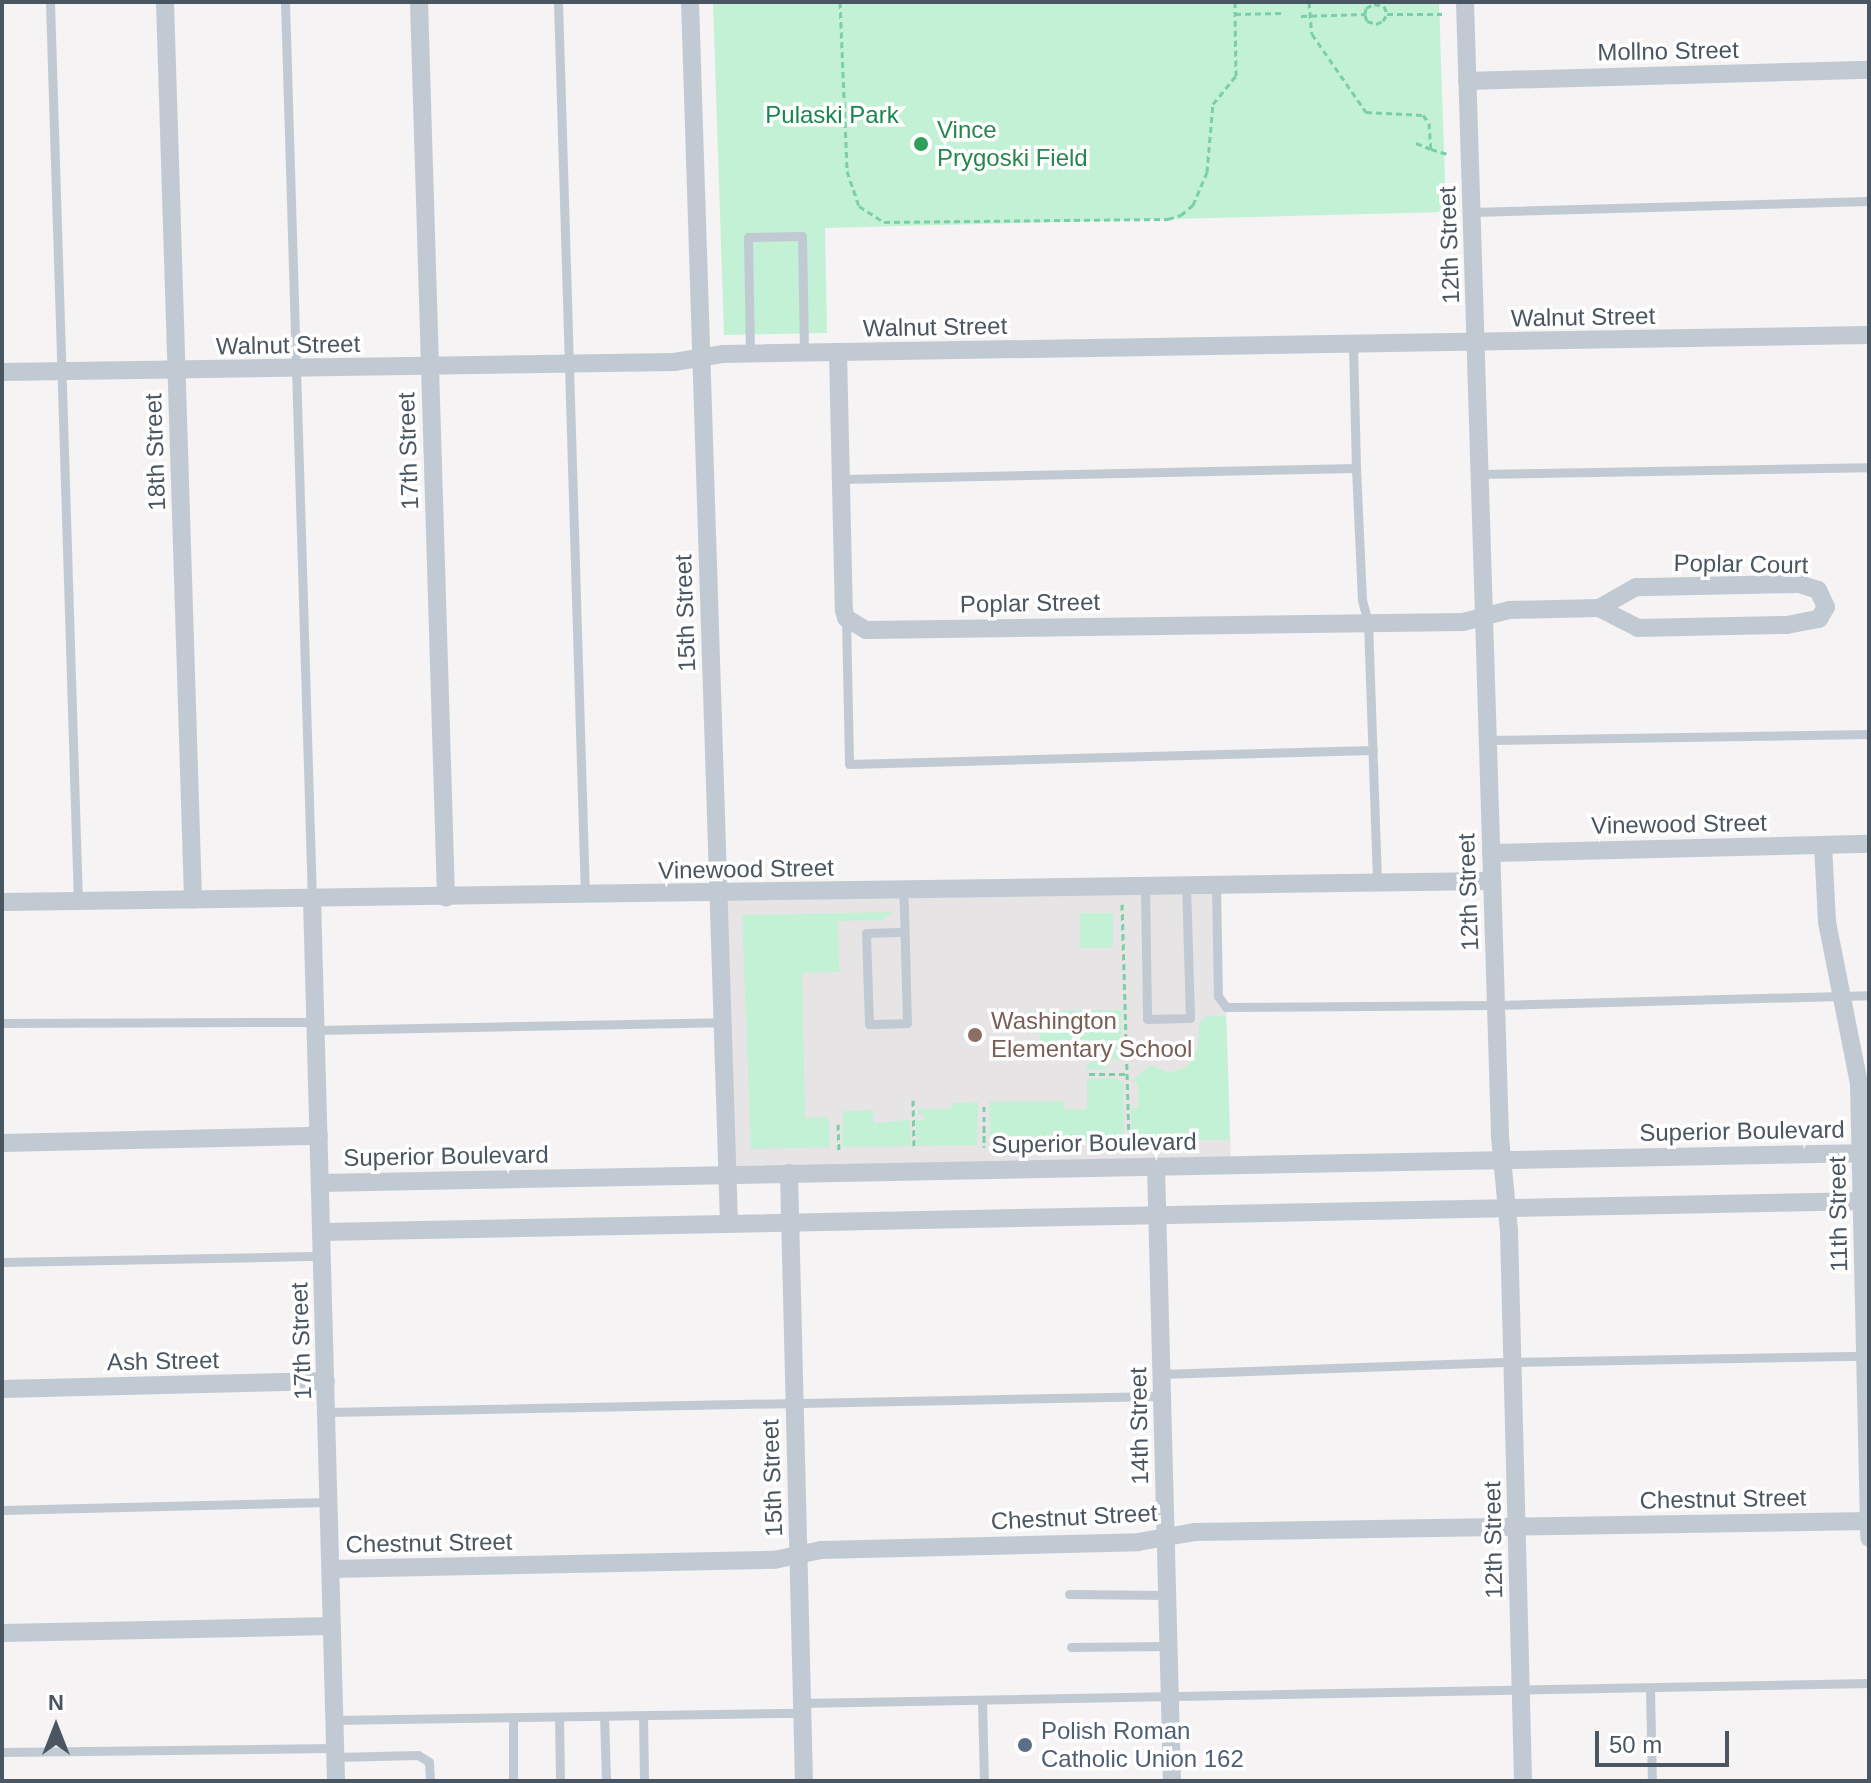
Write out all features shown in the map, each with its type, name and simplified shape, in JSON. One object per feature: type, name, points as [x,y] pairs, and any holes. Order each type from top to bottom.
[{"type":"street","name":"18th Street","points":[[165,2],[193,900]]},
{"type":"street","name":"17th Street","points":[[419,2],[446,898]]},
{"type":"street","name":"15th Street","points":[[690,2],[729,1223]]},
{"type":"street","name":"12th Street","points":[[1465,2],[1491,881],[1512,1362],[1523,1781]]},
{"type":"street","name":"Mollno Street","points":[[1467,81],[1869,70]]},
{"type":"street","name":"Walnut Street","points":[[2,372],[570,365],[682,362],[750,354],[1869,335]]},
{"type":"street","points":[[838,352],[846,618]]},
{"type":"street","name":"Poplar Court","points":[[1484,616],[1509,610],[1599,608],[1636,587],[1799,584],[1818,590],[1825,597],[1826,607],[1819,619],[1807,624],[1638,628],[1599,608]]},
{"type":"street","name":"Poplar Street","points":[[846,618],[866,630],[1463,622],[1484,616]]},
{"type":"street","name":"Vinewood Street","points":[[1491,853],[1869,844]]},
{"type":"street","name":"11th Street","points":[[1823,845],[1827,922],[1859,1084],[1865,1153],[1864,1356],[1869,1538]]},
{"type":"street","name":"Vinewood Street","points":[[2,902],[1491,881]]},
{"type":"street","name":"17th Street","points":[[312,899],[336,1781]]},
{"type":"street","name":"Superior Boulevard","points":[[2,1143],[319,1136]]},
{"type":"street","name":"Superior Boulevard","points":[[320,1183],[1865,1153]]},
{"type":"street","name":"14th Street","points":[[1156,1166],[1172,1781]]},
{"type":"street","name":"15th Street","points":[[789,1173],[804,1781]]},
{"type":"street","points":[[322,1232],[1866,1201]]},
{"type":"street","name":"Ash Street","points":[[2,1389],[326,1381]]},
{"type":"street","name":"Chestnut Street","points":[[331,1569],[774,1560],[821,1550],[1138,1542],[1195,1532],[1869,1521]]},
{"type":"street","points":[[2,1633],[332,1626]]},
{"type":"lane","points":[[50,2],[78,901]]},
{"type":"lane","points":[[285,2],[312,899]]},
{"type":"lane","points":[[558,2],[585,895]]},
{"type":"lane","points":[[1473,212],[1869,201]]},
{"type":"lane","points":[[750,354],[748,237],[802,236],[804,353]]},
{"type":"lane","points":[[1353,345],[1362,600],[1368,622],[1377,882]]},
{"type":"lane","points":[[1480,474],[1869,467]]},
{"type":"lane","points":[[842,479],[1356,468]]},
{"type":"lane","points":[[846,618],[849,764],[1373,750]]},
{"type":"lane","points":[[1488,740],[1869,734]]},
{"type":"lane","points":[[1216,885],[1218,996],[1226,1007],[1496,1005],[1869,995]]},
{"type":"lane","points":[[1145,886],[1147,1019],[1190,1018],[1186,886]]},
{"type":"lane","points":[[903,890],[907,1023],[869,1024],[866,933],[904,932]]},
{"type":"lane","points":[[2,1023],[316,1026],[722,1022]]},
{"type":"lane","points":[[2,1262],[322,1256]]},
{"type":"lane","points":[[1162,1374],[1512,1362],[1864,1356]]},
{"type":"lane","points":[[327,1412],[1162,1396]]},
{"type":"lane","points":[[2,1510],[329,1502]]},
{"type":"lane","points":[[1069,1594],[1167,1595]]},
{"type":"lane","points":[[1071,1647],[1168,1646]]},
{"type":"lane","points":[[334,1720],[643,1715],[982,1701],[1869,1683]]},
{"type":"lane","points":[[1650,1689],[1652,1781]]},
{"type":"lane","points":[[982,1701],[984,1781]]},
{"type":"lane","points":[[643,1715],[644,1781]]},
{"type":"lane","points":[[604,1716],[606,1781]]},
{"type":"lane","points":[[559,1717],[560,1781]]},
{"type":"lane","points":[[513,1718],[513,1781]]},
{"type":"lane","points":[[2,1752],[418,1755],[429,1762],[430,1781]]},
{"type":"path","points":[[840,2],[847,171],[859,206],[884,222],[1168,219],[1181,215],[1193,205],[1207,172],[1213,104],[1236,76],[1235,2]]},
{"type":"path","points":[[1309,2],[1309,16],[1318,45],[1366,112],[1367,120]]},
{"type":"path","points":[[1374,4],[1384,6],[1387,14],[1383,21],[1376,24],[1367,21],[1365,14],[1366,8],[1374,4]]},
{"type":"path","points":[[1235,14],[1283,13]]},
{"type":"path","points":[[1301,16],[1365,14]]},
{"type":"path","points":[[1387,14],[1442,14]]},
{"type":"path","points":[[1366,112],[1423,115],[1429,123],[1431,149]]},
{"type":"path","points":[[1416,143],[1447,154]]},
{"type":"path","points":[[1120,887],[1129,1144]]},
{"type":"path","points":[[1089,1074],[1127,1074]]},
{"type":"path","points":[[913,1100],[914,1149]]},
{"type":"path","points":[[984,1106],[984,1147]]},
{"type":"path","points":[[838,1124],[839,1150]]},
{"type":"shaded area","name":"Washington Elementary School","points":[[1216,885],[1218,996],[1226,1007],[1231,1165],[728,1174],[718,893]]},
{"type":"green space","name":"Pulaski Park","points":[[713,2],[1439,2],[1446,212],[825,228],[827,333],[724,335]]},
{"type":"green space","points":[[893,912],[882,920],[838,921],[839,972],[802,973],[805,1118],[829,1117],[830,1147],[751,1149],[742,915]]},
{"type":"green space","points":[[1080,913],[1113,913],[1113,948],[1080,948]]},
{"type":"green space","points":[[1121,1010],[1122,1060],[1107,1060],[1107,1070],[1087,1069],[1087,1064],[1097,1060],[1097,1047],[1087,1040],[1063,1040],[1063,1049],[1041,1049],[1040,1034],[1031,1033],[1031,1011]]},
{"type":"green space","points":[[1207,1016],[1226,1016],[1230,1140],[1132,1140],[1131,1108],[1138,1108],[1138,1082],[1131,1082],[1150,1065],[1170,1073],[1188,1066],[1198,1047],[1199,1024]]},
{"type":"green space","points":[[1116,1078],[1123,1084],[1124,1132],[1117,1142],[990,1144],[989,1102],[1064,1101],[1064,1110],[1087,1109],[1087,1079]]},
{"type":"green space","points":[[978,1102],[977,1145],[917,1146],[916,1120],[925,1120],[924,1115],[918,1115],[918,1109],[951,1109],[952,1103]]},
{"type":"green space","points":[[873,1110],[874,1123],[910,1120],[911,1146],[843,1147],[843,1111]]},
{"type":"place","name":"Vince Prygoski Field","points":[[921,144]]},
{"type":"place","name":"Washington Elementary School","points":[[975,1035]]},
{"type":"place","name":"Polish Roman Catholic Union 162","points":[[1025,1745]]}]
